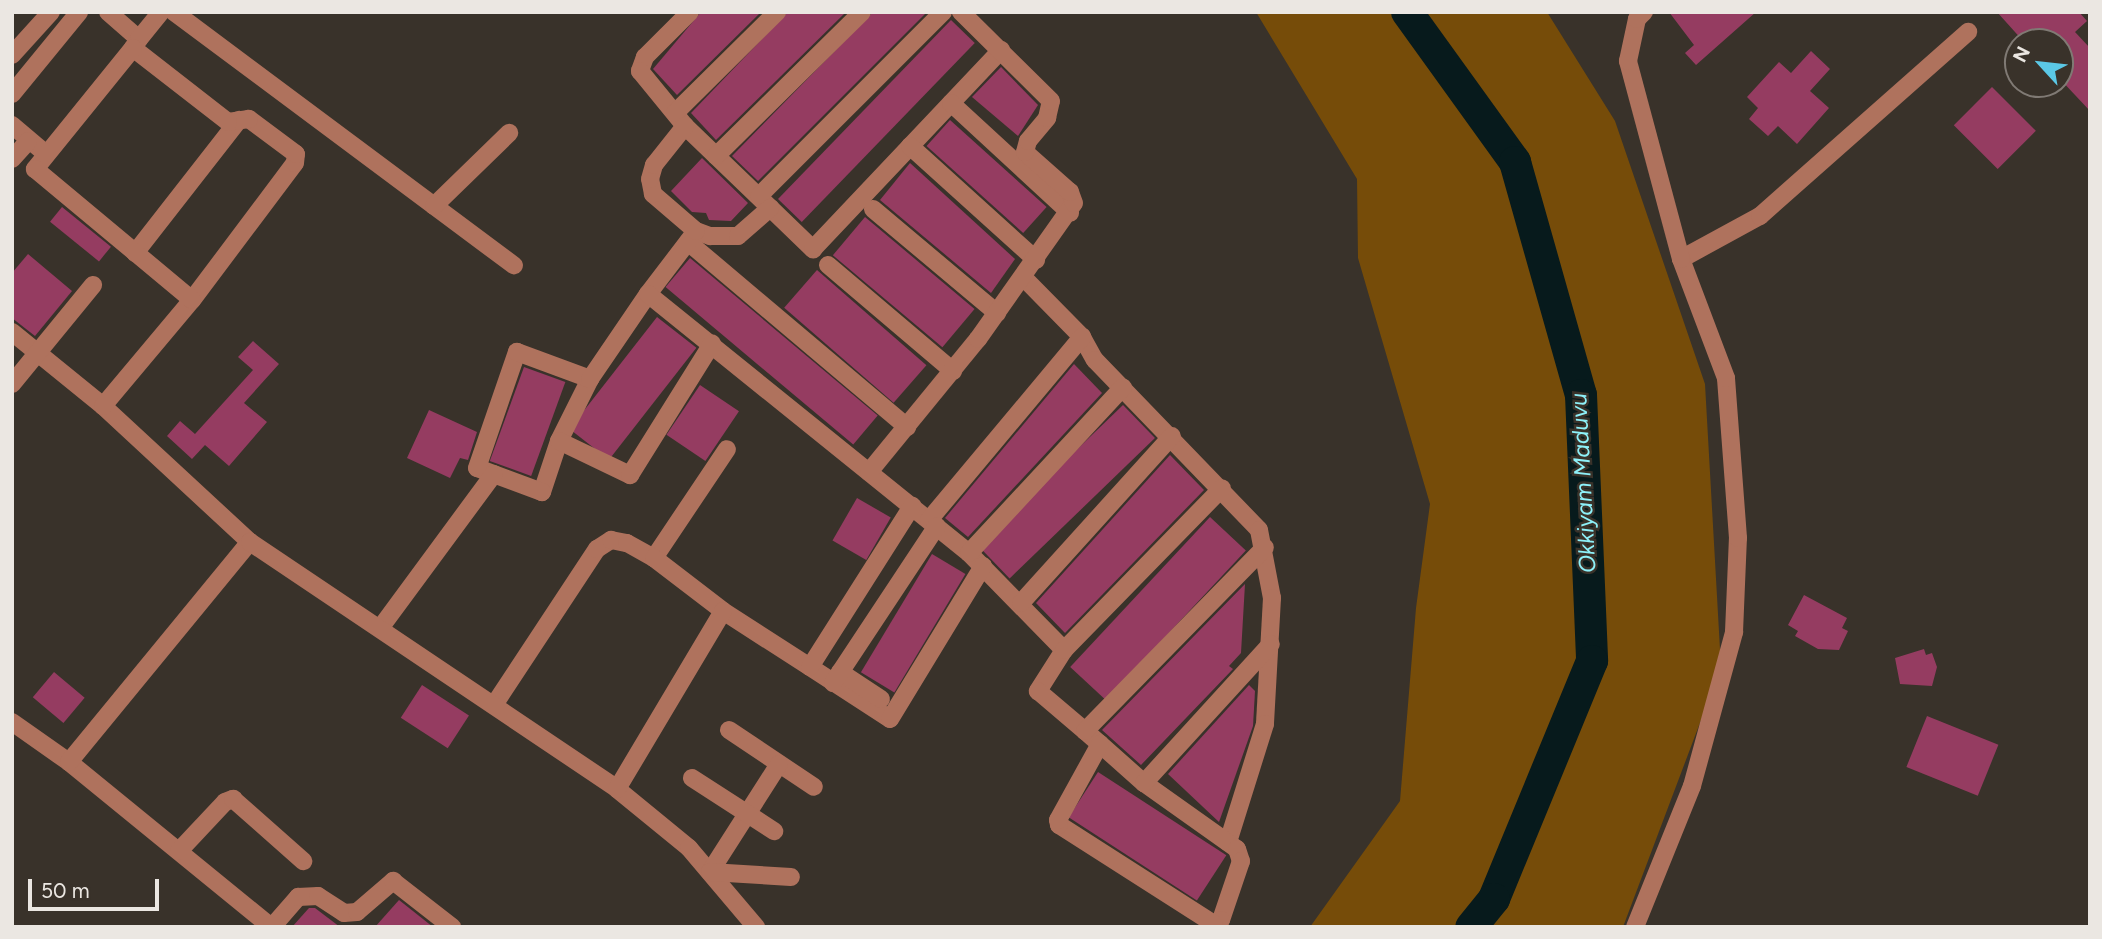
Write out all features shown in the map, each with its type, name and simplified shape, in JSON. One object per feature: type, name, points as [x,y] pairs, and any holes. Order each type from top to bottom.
[{"type":"street","points":[[12,55],[51,12]]},
{"type":"street","points":[[12,94],[79,12]]},
{"type":"street","points":[[103,406],[192,300],[295,163],[296,154],[249,119],[229,121],[136,44],[108,12]]},
{"type":"street","points":[[161,12],[36,164],[39,173],[192,300]]},
{"type":"street","points":[[174,12],[514,265]]},
{"type":"street","points":[[690,12],[639,65],[680,119],[813,249],[1001,51]]},
{"type":"street","points":[[776,12],[680,119],[654,165],[650,179],[653,194],[692,236],[907,426]]},
{"type":"street","points":[[716,156],[862,12]]},
{"type":"street","points":[[692,236],[738,236],[764,202],[943,12]]},
{"type":"street","points":[[869,472],[997,313],[1070,213],[1074,203],[1070,192],[1025,152],[1028,141],[1047,118],[1051,101],[961,12]]},
{"type":"street","points":[[1635,927],[1692,786],[1734,632],[1738,538],[1726,378],[1681,259],[1628,61],[1640,16]]},
{"type":"street","points":[[1681,259],[1760,216],[1968,32]]},
{"type":"street","points":[[951,103],[1070,213]]},
{"type":"street","points":[[135,253],[239,120]]},
{"type":"street","points":[[12,125],[45,153]]},
{"type":"street","points":[[434,206],[509,133]]},
{"type":"street","points":[[12,159],[28,141]]},
{"type":"street","points":[[910,146],[1036,260]]},
{"type":"street","points":[[873,209],[997,313]]},
{"type":"street","points":[[590,379],[517,352],[477,468],[542,492],[559,442],[590,379],[648,294],[692,236]]},
{"type":"street","points":[[828,265],[953,370]]},
{"type":"street","points":[[1023,277],[1082,337],[1095,360],[1172,436],[1259,530],[1265,547],[1272,598],[1265,723],[1228,842]]},
{"type":"street","points":[[12,384],[93,285]]},
{"type":"street","points":[[648,294],[969,553],[1021,603],[1064,650]]},
{"type":"street","points":[[12,332],[103,406],[250,542],[617,789],[689,848],[756,927]]},
{"type":"street","points":[[836,677],[933,523],[1082,337]]},
{"type":"street","points":[[559,442],[630,475],[712,344]]},
{"type":"street","points":[[969,553],[1123,387]]},
{"type":"street","points":[[1021,603],[1172,436]]},
{"type":"street","points":[[654,558],[727,450]]},
{"type":"street","points":[[381,628],[494,474]]},
{"type":"street","points":[[1100,744],[1058,820],[1059,825],[1214,924],[1226,913],[1241,861],[1237,849],[1144,783],[1100,744],[1038,691],[1064,650],[1222,488]]},
{"type":"street","points":[[810,667],[912,506]]},
{"type":"street","points":[[495,705],[597,549],[611,540],[627,543],[654,558],[723,611],[810,667],[836,677],[890,719],[983,566]]},
{"type":"street","points":[[69,762],[250,542]]},
{"type":"street","points":[[1085,731],[1265,547]]},
{"type":"street","points":[[617,789],[723,611]]},
{"type":"street","points":[[1144,783],[1271,644]]},
{"type":"street","points":[[12,722],[69,762],[271,927],[298,897],[318,896],[344,913],[357,912],[393,881],[452,927]]},
{"type":"street","points":[[729,730],[814,787]]},
{"type":"street","points":[[710,872],[779,764]]},
{"type":"street","points":[[692,778],[775,831]]},
{"type":"street","points":[[179,851],[233,799],[303,860]]},
{"type":"street","points":[[710,872],[791,877]]},
{"type":"shaded area","points":[[1256,12],[1547,12],[1615,121],[1705,384],[1721,667],[1623,927],[1310,927],[1400,801],[1416,608],[1430,504],[1358,258],[1357,179]]},
{"type":"building","points":[[701,12],[761,12],[677,95],[653,69]]},
{"type":"building","points":[[788,12],[846,12],[716,140],[691,113]]},
{"type":"building","points":[[873,12],[927,12],[758,181],[732,156]]},
{"type":"building","points":[[1669,12],[1756,12],[1696,65],[1685,53],[1694,45]]},
{"type":"building","points":[[1997,12],[2079,12],[2087,21],[2075,32],[2090,48],[2090,111],[2074,94],[2074,28],[2011,28]]},
{"type":"building","points":[[951,20],[975,43],[802,222],[778,199]]},
{"type":"building","points":[[1811,51],[1830,69],[1810,91],[1829,108],[1797,144],[1778,126],[1768,136],[1749,119],[1758,108],[1747,97],[1779,62],[1791,73]]},
{"type":"building","points":[[1001,67],[1038,105],[1018,136],[972,97]]},
{"type":"building","points":[[1992,87],[2036,131],[1998,169],[1954,125]]},
{"type":"building","points":[[950,120],[1047,207],[1023,233],[927,146]]},
{"type":"building","points":[[702,158],[748,203],[731,221],[709,220],[706,213],[692,212],[671,191]]},
{"type":"building","points":[[910,163],[1015,259],[991,293],[880,200]]},
{"type":"building","points":[[62,207],[111,247],[99,261],[50,222]]},
{"type":"building","points":[[865,217],[975,309],[942,347],[833,255]]},
{"type":"building","points":[[28,254],[72,291],[35,336],[12,318],[12,273]]},
{"type":"building","points":[[690,258],[878,415],[853,445],[666,287]]},
{"type":"building","points":[[817,270],[926,365],[894,403],[784,308]]},
{"type":"building","points":[[657,317],[696,348],[609,460],[570,429]]},
{"type":"building","points":[[253,341],[279,364],[244,403],[267,422],[229,466],[205,445],[192,459],[167,436],[180,421],[195,434],[253,370],[238,357]]},
{"type":"building","points":[[1074,364],[1102,393],[968,537],[945,518]]},
{"type":"building","points":[[524,367],[565,382],[531,476],[490,461]]},
{"type":"building","points":[[700,385],[739,411],[705,461],[666,435]]},
{"type":"building","points":[[1123,405],[1155,438],[1010,578],[978,545]]},
{"type":"building","points":[[429,410],[477,432],[468,460],[460,458],[450,478],[407,458]]},
{"type":"building","points":[[1170,455],[1204,490],[1065,633],[1036,603]]},
{"type":"building","points":[[857,498],[891,518],[866,560],[832,540]]},
{"type":"building","points":[[1210,517],[1246,550],[1106,700],[1070,667]]},
{"type":"building","points":[[932,554],[965,574],[894,692],[861,672]]},
{"type":"building","points":[[1245,584],[1241,653],[1229,666],[1233,669],[1141,765],[1102,730]]},
{"type":"building","points":[[1804,595],[1847,618],[1842,628],[1848,631],[1839,650],[1818,649],[1795,636],[1798,631],[1788,625]]},
{"type":"building","points":[[1924,649],[1926,655],[1932,653],[1937,667],[1932,686],[1900,684],[1895,658]]},
{"type":"building","points":[[54,672],[85,698],[63,723],[33,697]]},
{"type":"building","points":[[422,685],[469,715],[448,748],[401,718]]},
{"type":"building","points":[[1249,685],[1255,691],[1253,726],[1219,822],[1168,774]]},
{"type":"building","points":[[1927,716],[1998,745],[1978,796],[1906,767]]},
{"type":"building","points":[[1098,772],[1226,855],[1197,901],[1069,817]]},
{"type":"building","points":[[399,900],[433,927],[375,927]]},
{"type":"building","points":[[309,908],[315,908],[340,927],[292,927]]},
{"type":"waterway","name":"Okkiyam Maduvu","points":[[1407,12],[1515,162],[1581,395],[1592,661],[1494,899],[1471,927]]}]
